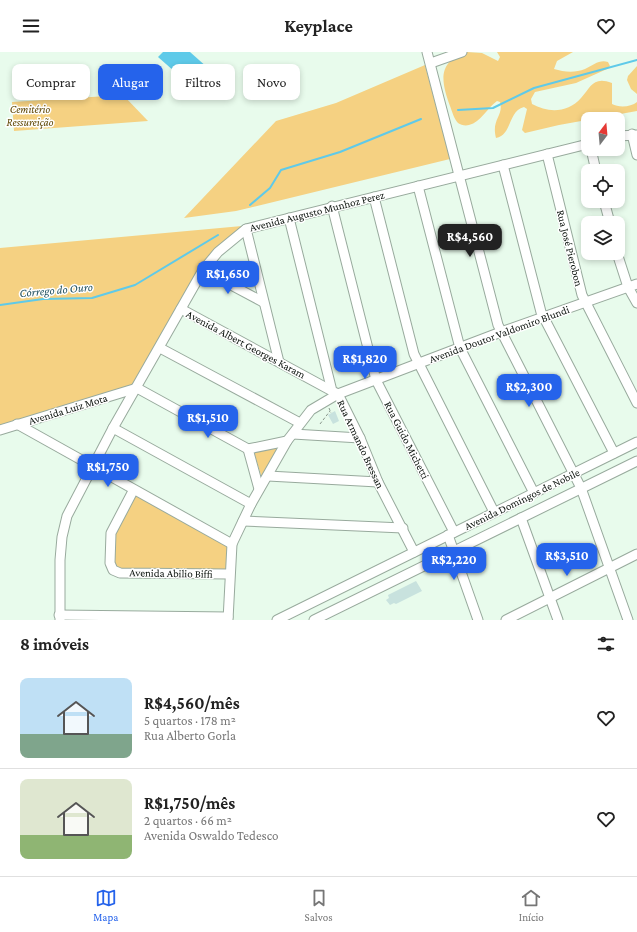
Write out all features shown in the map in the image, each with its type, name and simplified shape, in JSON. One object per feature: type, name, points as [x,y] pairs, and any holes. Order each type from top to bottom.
[{"type":"street","points":[[427,52],[501,332],[581,488],[628,620]]},
{"type":"street","points":[[431,63],[462,52]]},
{"type":"street","points":[[634,135],[637,155]]},
{"type":"street","name":"Avenida Augusto Munhoz Perez","points":[[59,617],[59,580],[62,537],[67,516],[113,428],[160,348],[203,270],[218,252],[246,229],[332,206],[581,146]]},
{"type":"street","name":"Rua José Pierobon","points":[[547,154],[578,280],[586,303],[637,403]]},
{"type":"street","points":[[504,165],[537,300],[544,318],[614,454]]},
{"type":"street","points":[[418,186],[460,348],[534,493]]},
{"type":"street","points":[[374,197],[410,340],[418,364],[494,512]]},
{"type":"street","name":"Rua Guido Michetti","points":[[332,206],[376,380],[451,533],[454,550],[478,620]]},
{"type":"street","name":"Rua Armando Bressan","points":[[289,218],[335,393],[360,438],[378,482],[414,552]]},
{"type":"street","points":[[246,229],[279,362]]},
{"type":"street","points":[[619,260],[628,287],[637,303]]},
{"type":"street","points":[[203,270],[263,302]]},
{"type":"street","name":"Avenida Doutor Valdomiro Blundi","points":[[228,618],[229,574],[232,544],[259,489],[290,438],[311,410],[335,393],[376,380],[501,332],[637,284]]},
{"type":"street","name":"Avenida Albert Georges Karam","points":[[182,309],[335,393]]},
{"type":"street","points":[[160,348],[300,423]]},
{"type":"street","points":[[137,388],[248,449],[290,438],[360,438]]},
{"type":"street","name":"Avenida Luiz Mota","points":[[0,430],[137,388]]},
{"type":"street","points":[[17,424],[92,468],[232,544]]},
{"type":"street","points":[[113,428],[251,504]]},
{"type":"street","name":"Avenida Domingos de Nobile","points":[[277,620],[637,442]]},
{"type":"street","points":[[248,449],[259,489]]},
{"type":"street","name":"Avenida Domingos de Nobile","points":[[314,620],[637,461]]},
{"type":"street","points":[[268,476],[378,482]]},
{"type":"street","name":"Avenida Abilio Biffi","points":[[134,490],[111,533],[110,563],[113,570],[119,573],[229,574]]},
{"type":"street","points":[[521,518],[558,620]]},
{"type":"street","points":[[244,521],[403,528]]},
{"type":"street","points":[[506,620],[637,554]]},
{"type":"street","points":[[365,577],[371,591]]},
{"type":"street","points":[[59,617],[228,618]]},
{"type":"path","points":[[320,424],[330,411],[331,413]]},
{"type":"green space","points":[[467,52],[482,53],[498,61],[500,57],[497,52],[573,52],[557,61],[554,69],[573,72],[605,61],[608,62],[610,66],[607,69],[576,83],[535,92],[531,99],[532,104],[551,110],[564,109],[576,103],[596,82],[606,81],[612,83],[612,104],[625,106],[632,105],[637,102],[637,111],[625,113],[581,112],[581,121],[525,133],[522,130],[527,109],[524,107],[515,113],[505,132],[496,138],[495,126],[501,107],[500,102],[497,101],[477,121],[469,125],[462,125],[458,123],[452,113],[445,88],[444,73],[450,61]]},
{"type":"green space","points":[[425,65],[450,159],[236,211],[184,218],[276,121],[336,103]]},
{"type":"green space","points":[[637,66],[637,94],[631,89],[627,80],[628,76]]},
{"type":"green space","name":"Cemitério Ressureição","points":[[90,97],[98,97],[98,100],[128,100],[148,121],[14,131],[12,102],[90,100]]},
{"type":"green space","points":[[253,225],[200,269],[136,387],[0,427],[0,248]]},
{"type":"green space","points":[[274,447],[277,450],[263,475],[261,475],[254,453]]},
{"type":"green space","points":[[137,496],[226,545],[228,549],[226,568],[224,570],[123,570],[117,567],[114,562],[115,531],[133,498]]},
{"type":"water","points":[[163,52],[190,52],[204,64],[171,64],[171,68],[158,57]]},
{"type":"building","points":[[335,411],[339,421],[333,424],[328,415]]},
{"type":"building","points":[[416,581],[422,591],[396,604],[394,603],[390,605],[386,600],[389,598],[388,595]]},
{"type":"waterway","points":[[458,110],[493,108],[534,88],[637,60]]},
{"type":"waterway","points":[[250,205],[270,188],[281,170],[340,152],[421,119]]},
{"type":"waterway","name":"Córrego do Ouro","points":[[0,305],[43,299],[92,298],[135,285],[218,235]]}]
